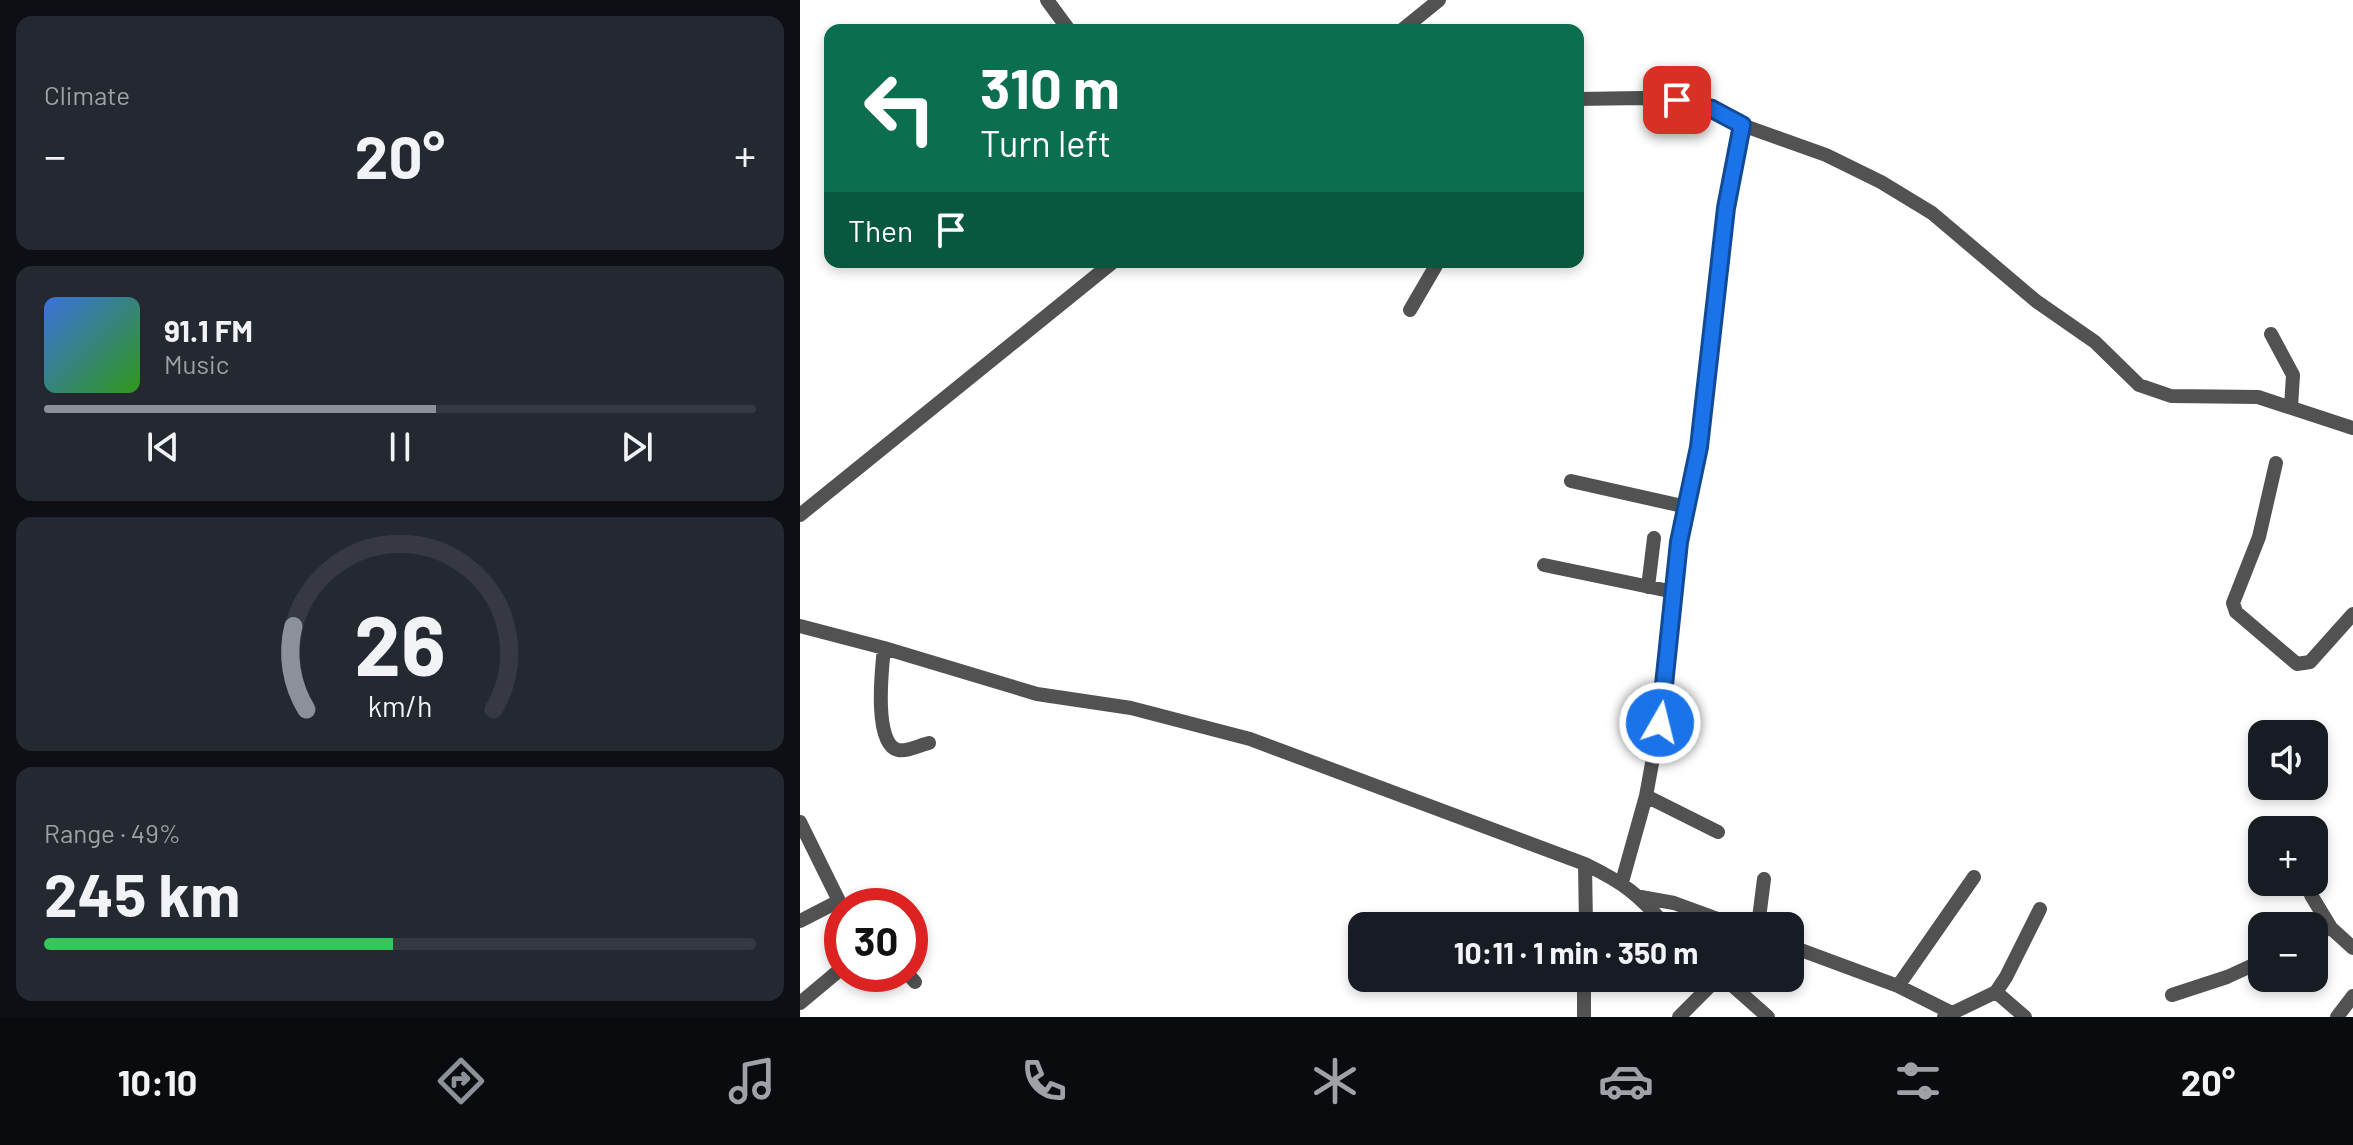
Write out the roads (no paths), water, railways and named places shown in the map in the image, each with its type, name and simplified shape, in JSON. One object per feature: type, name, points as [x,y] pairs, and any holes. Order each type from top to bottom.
[{"type":"street","points":[[1047,0],[1065,24]]},
{"type":"street","points":[[1409,24],[1439,0]]},
{"type":"street","points":[[1584,99],[1641,98],[1686,102],[1712,109],[1742,125],[1826,155],[1881,182],[1932,213],[2036,301],[2095,342],[2139,385],[2171,396],[2201,398],[2244,395],[2353,428]]},
{"type":"street","points":[[1622,882],[1646,796],[1664,698],[1679,542],[1699,447],[1726,208],[1742,125]]},
{"type":"street","points":[[800,515],[1106,268]]},
{"type":"street","points":[[1410,310],[1434,268]]},
{"type":"street","points":[[2271,334],[2293,375],[2291,407]]},
{"type":"street","points":[[2276,463],[2259,537],[2234,597],[2236,612],[2297,664],[2304,665],[2353,614]]},
{"type":"street","points":[[1571,481],[1687,507]]},
{"type":"street","points":[[1648,587],[1654,538]]},
{"type":"street","points":[[1544,565],[1674,592]]},
{"type":"street","points":[[800,626],[1037,694],[1131,708],[1250,739],[1585,864],[1622,882],[1654,912]]},
{"type":"street","points":[[884,648],[879,700],[890,743],[894,749],[901,751],[929,743]]},
{"type":"street","points":[[1646,796],[1718,832]]},
{"type":"street","points":[[800,822],[833,888]]},
{"type":"street","points":[[1585,864],[1586,912]]},
{"type":"street","points":[[1898,986],[1974,877]]},
{"type":"street","points":[[1760,912],[1764,879]]},
{"type":"street","points":[[2312,896],[2331,928],[2353,948]]},
{"type":"street","points":[[1641,897],[1674,903],[1699,912]]},
{"type":"street","points":[[1804,951],[1898,986],[1948,1015],[1996,992],[2040,909]]},
{"type":"street","points":[[800,921],[824,911]]},
{"type":"street","points":[[2172,995],[2248,967]]},
{"type":"street","points":[[800,1003],[824,983]]},
{"type":"street","points":[[1584,992],[1584,1017]]},
{"type":"street","points":[[1679,1017],[1704,992]]},
{"type":"street","points":[[1740,992],[1768,1017]]},
{"type":"street","points":[[1996,992],[2025,1017]]},
{"type":"street","points":[[2337,1017],[2353,996]]}]
